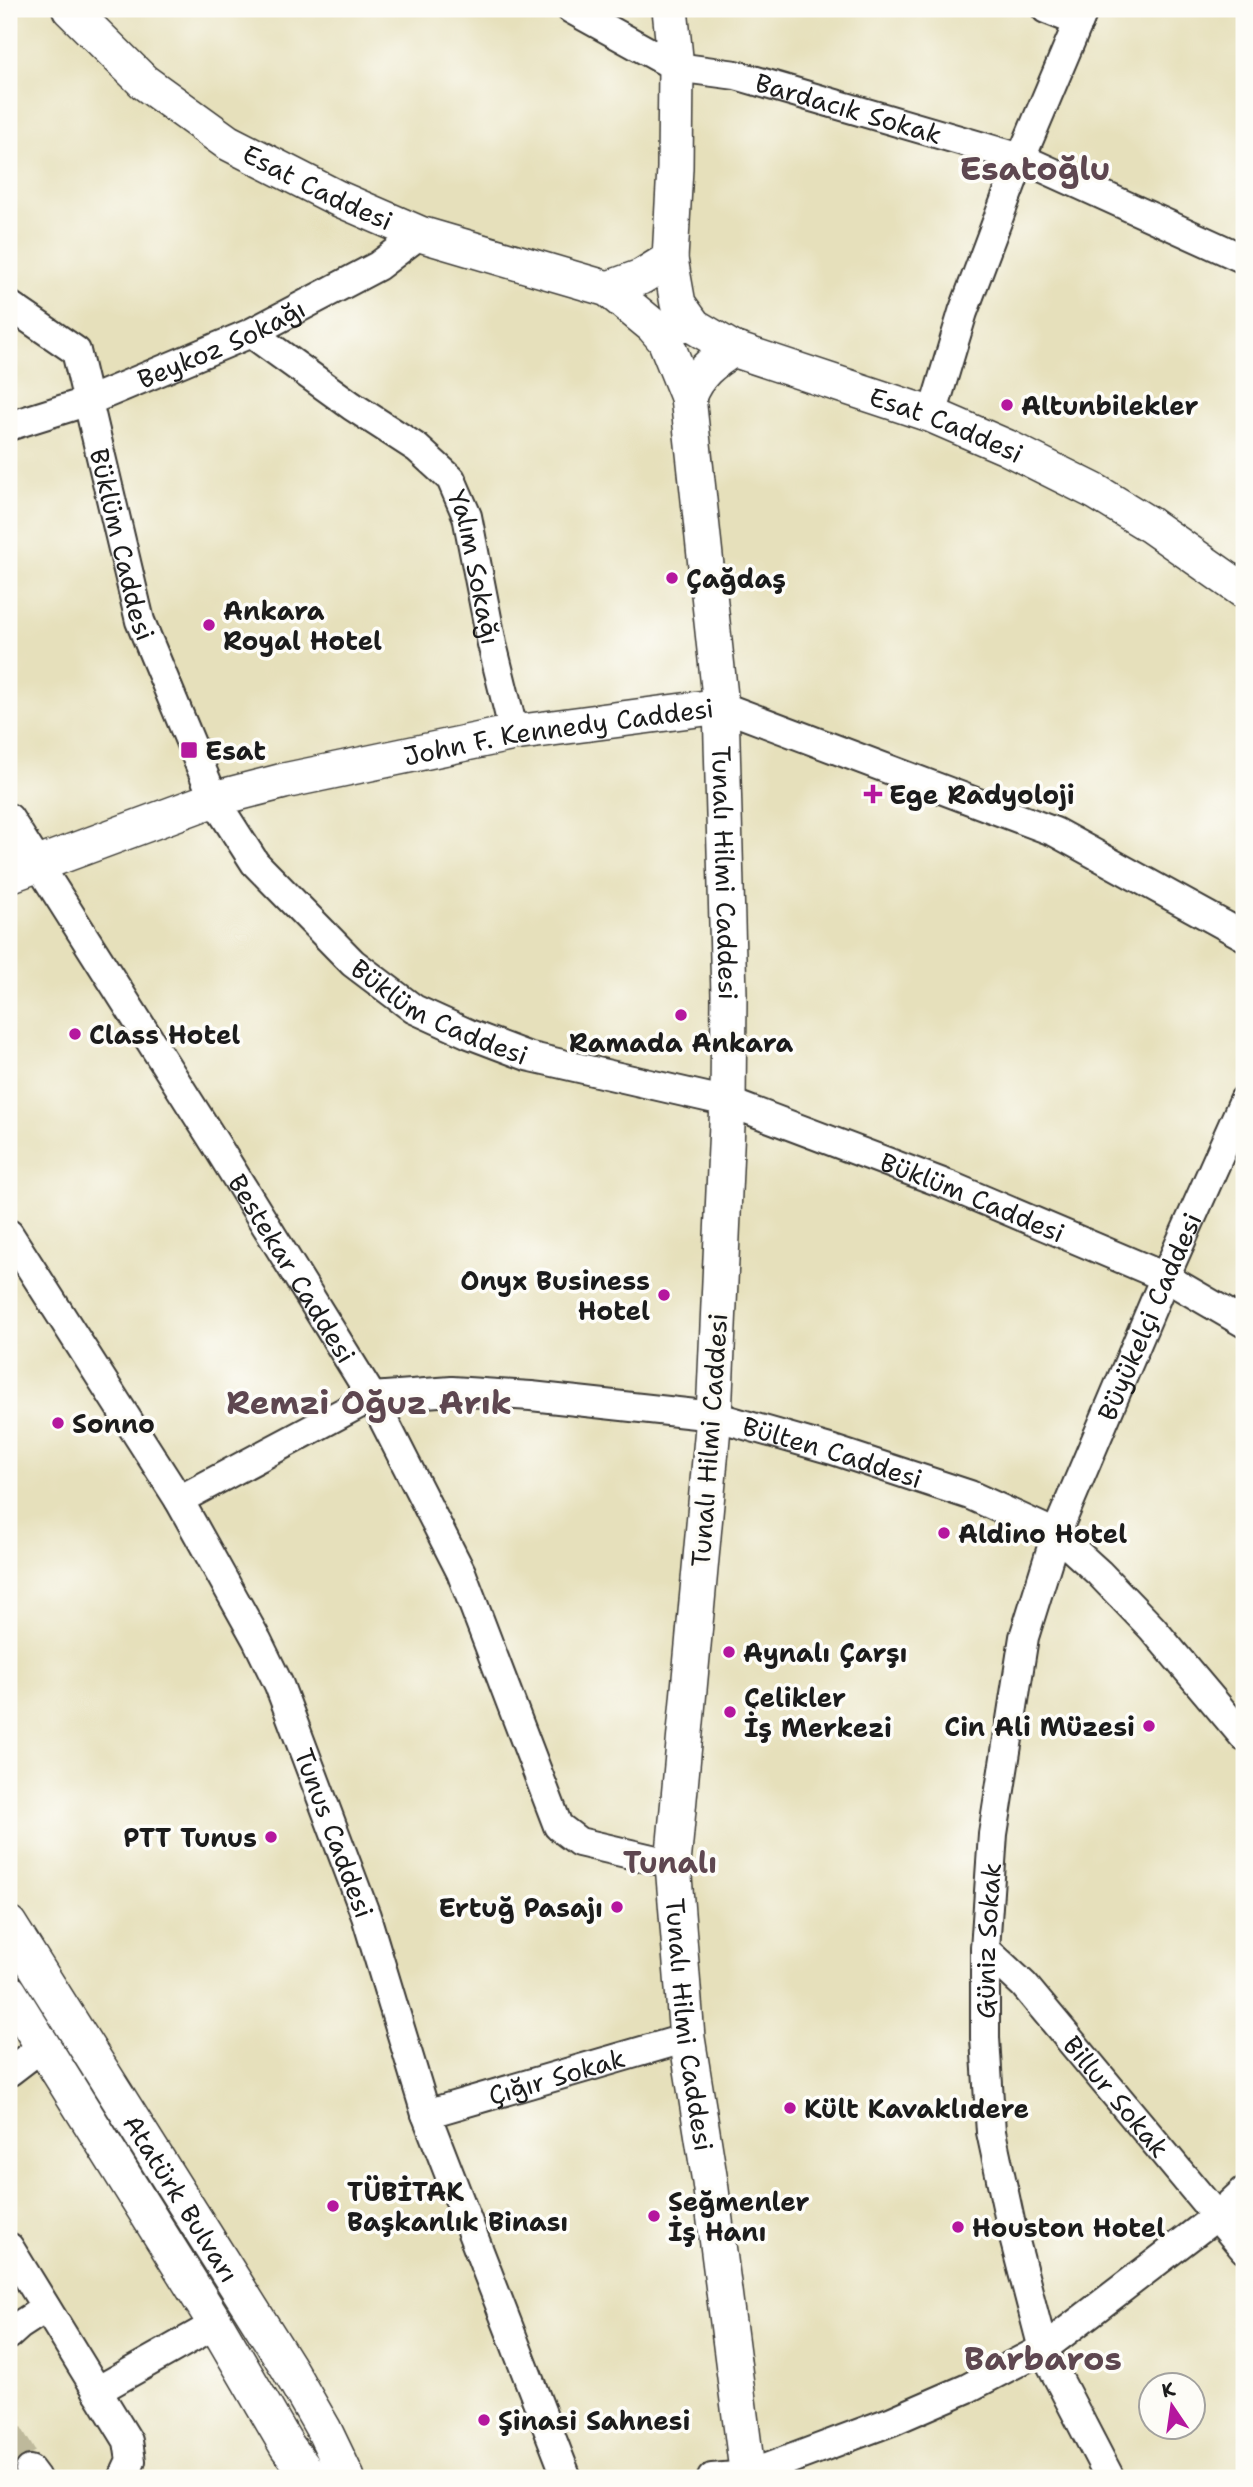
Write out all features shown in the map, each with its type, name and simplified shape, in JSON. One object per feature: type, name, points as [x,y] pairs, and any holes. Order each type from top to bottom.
[{"type":"main road","name":"Esat Caddesi","points":[[71,9],[144,82],[227,142],[337,198],[420,234],[608,289]]},
{"type":"main road","points":[[608,289],[641,277],[670,259],[675,168],[676,67],[670,9]]},
{"type":"main road","name":"Esat Caddesi","points":[[670,259],[675,292],[684,315],[694,326],[733,349],[932,415],[1006,447],[1096,492],[1150,525],[1244,591]]},
{"type":"main road","name":"Tunalı Hilmi Caddesi","points":[[608,289],[653,326],[665,340],[688,397],[721,706],[729,995],[714,1416],[673,1864],[687,2038],[710,2182],[748,2476]]},
{"type":"main road","points":[[688,397],[694,383],[706,368],[733,349]]},
{"type":"main road","name":"John F. Kennedy Caddesi","points":[[23,869],[214,799],[284,781],[514,733],[721,706]]},
{"type":"main road","name":"Atatürk Bulvarı","points":[[9,1924],[251,2306],[324,2430],[346,2478]]},
{"type":"main road","name":"Atatürk Bulvarı","points":[[9,1992],[215,2324],[293,2462],[311,2478]]},
{"type":"main road","points":[[324,2430],[364,2478]]},
{"type":"street","name":"Bardacık Sokak","points":[[571,9],[676,67],[736,75],[1021,158],[1244,259]]},
{"type":"street","points":[[932,415],[963,312],[1021,158],[1081,15],[1046,9]]},
{"type":"street","name":"Beykoz Sokağı","points":[[9,426],[86,402],[251,333],[378,266],[420,234]]},
{"type":"street","name":"Büklüm Caddesi","points":[[9,305],[76,351],[140,621],[214,799],[255,863],[353,963],[414,1010],[527,1056],[727,1101],[948,1185],[1165,1277],[1244,1323]]},
{"type":"street","name":"Yalım Sokağı","points":[[251,333],[352,406],[418,447],[451,479],[467,516],[492,645],[514,733]]},
{"type":"street","name":"John F. Kennedy Caddesi","points":[[721,706],[1055,832],[1244,936]]},
{"type":"street","name":"Bestekar Caddesi","points":[[9,818],[23,869],[215,1143],[372,1397],[461,1572],[558,1826],[579,1842],[673,1864]]},
{"type":"street","name":"Büyükelçi Caddesi","points":[[1056,1534],[1165,1277],[1244,1100]]},
{"type":"street","name":"Tunus Caddesi","points":[[9,1234],[179,1500],[279,1685],[366,1916],[426,2114],[567,2478]]},
{"type":"street","name":"Bülten Caddesi","points":[[179,1500],[372,1397],[452,1391],[531,1396],[714,1416],[833,1450],[970,1495],[1056,1534],[1099,1573],[1152,1628],[1244,1737]]},
{"type":"street","name":"Güniz Sokak","points":[[1056,1534],[1024,1636],[993,1834],[985,1949],[985,2038],[991,2132],[1012,2230],[1043,2349],[1110,2478]]},
{"type":"street","name":"Billur Sokak","points":[[985,1949],[1024,1985],[1244,2249]]},
{"type":"street","name":"Çığır Sokak","points":[[426,2114],[687,2038]]},
{"type":"street","points":[[9,2072],[43,2046]]},
{"type":"street","points":[[712,2478],[748,2476],[915,2411],[968,2388],[1043,2349],[1218,2215],[1244,2192]]},
{"type":"street","points":[[9,2247],[130,2449],[131,2461],[123,2478]]},
{"type":"street","points":[[9,2335],[47,2308]]},
{"type":"street","points":[[97,2391],[215,2324]]},
{"type":"tunnel","points":[[9,2434],[30,2470]]},
{"type":"place","name":"Altunbilekler","points":[[1007,405]]},
{"type":"place","name":"Çağdaş","points":[[672,578]]},
{"type":"place","name":"Ankara Royal Hotel","points":[[209,625]]},
{"type":"place","name":"Esat","points":[[189,750]]},
{"type":"place","name":"Ege Radyoloji","points":[[873,794]]},
{"type":"place","name":"Ramada Ankara","points":[[681,1015]]},
{"type":"place","name":"Class Hotel","points":[[75,1034]]},
{"type":"place","name":"Onyx Business Hotel","points":[[664,1295]]},
{"type":"place","name":"Sonno","points":[[58,1423]]},
{"type":"place","name":"Aldino Hotel","points":[[944,1533]]},
{"type":"place","name":"Aynalı Çarşı","points":[[729,1652]]},
{"type":"place","name":"Çelikler İş Merkezi","points":[[730,1712]]},
{"type":"place","name":"Cin Ali Müzesi","points":[[1149,1726]]},
{"type":"place","name":"PTT Tunus","points":[[271,1837]]},
{"type":"place","name":"Ertuğ Pasajı","points":[[617,1907]]},
{"type":"place","name":"Kült Kavaklıdere","points":[[790,2108]]},
{"type":"place","name":"TÜBİTAK Başkanlık Binası","points":[[333,2206]]},
{"type":"place","name":"Seğmenler İş Hanı","points":[[654,2216]]},
{"type":"place","name":"Houston Hotel","points":[[958,2227]]},
{"type":"place","name":"Şinasi Sahnesi","points":[[484,2420]]},
{"type":"district","name":"Esatoğlu","points":[[1035,168]]},
{"type":"district","name":"Remzi Oğuz Arık","points":[[369,1402]]},
{"type":"district","name":"Tunalı","points":[[670,1862]]},
{"type":"district","name":"Barbaros","points":[[1043,2358]]}]
